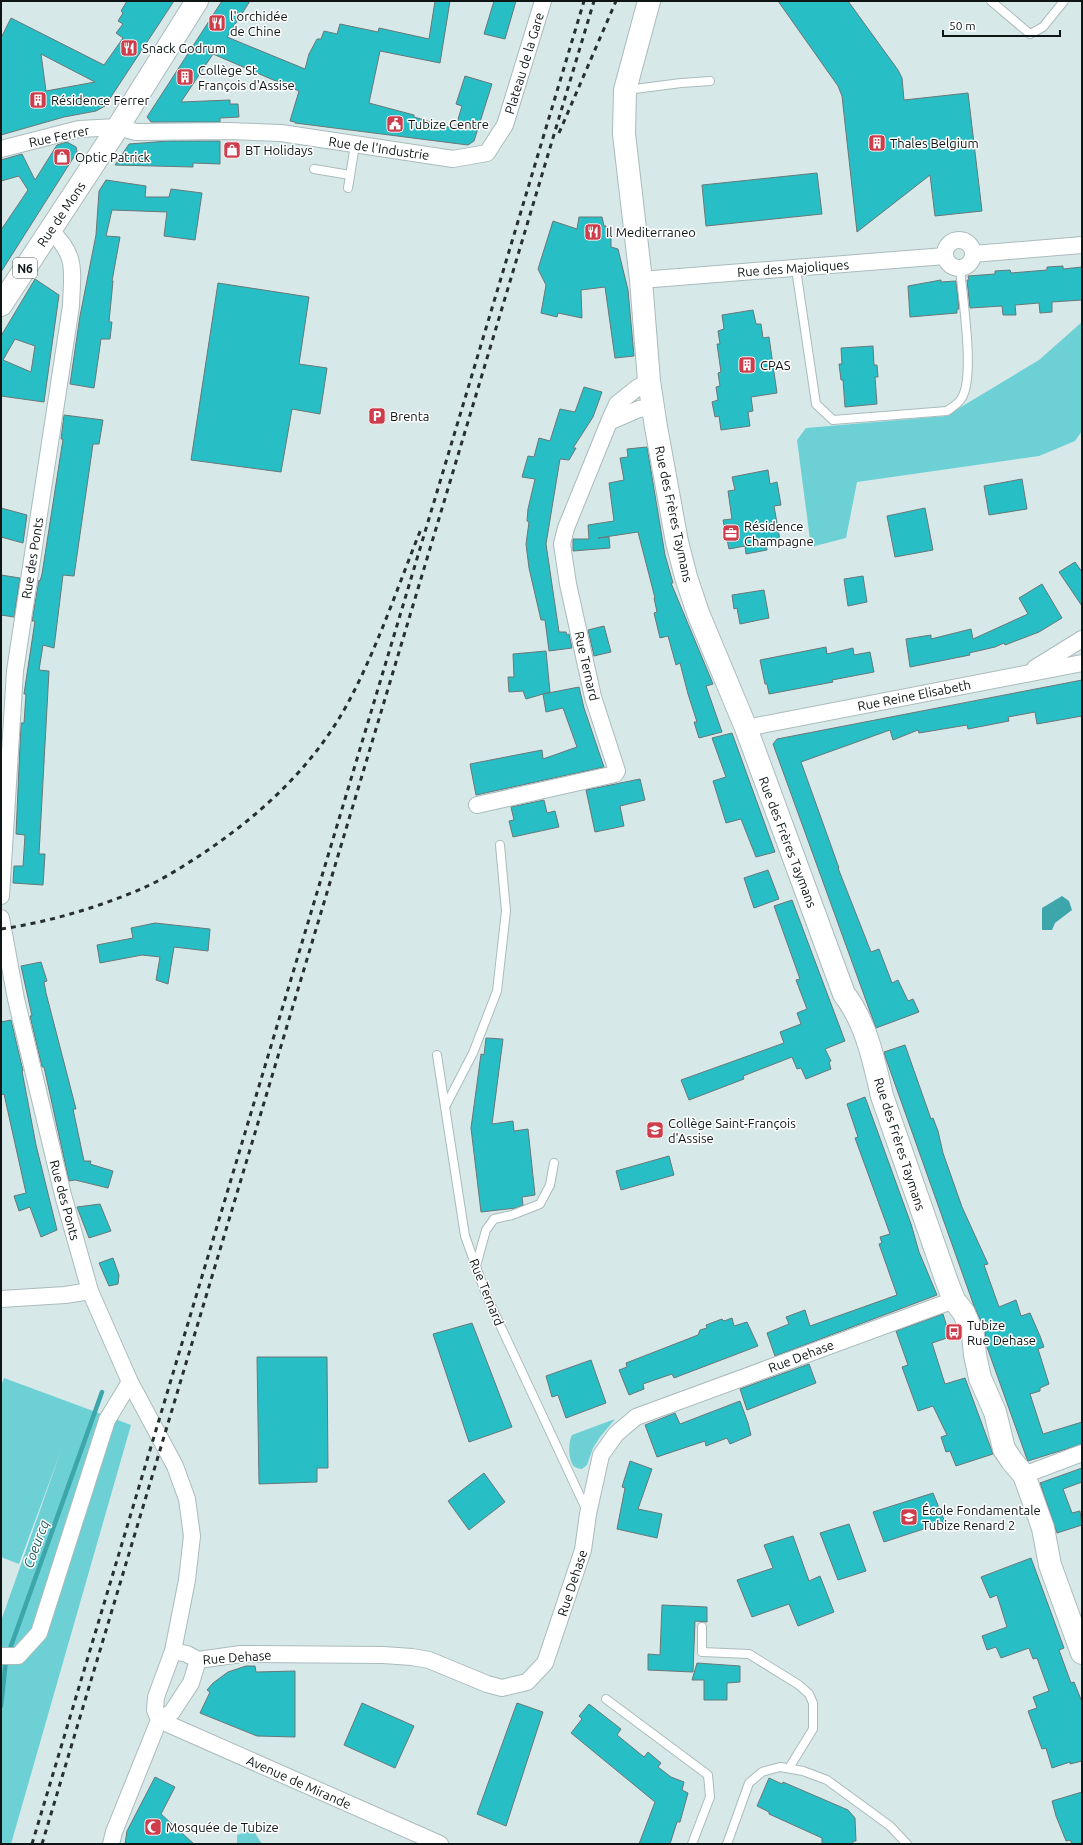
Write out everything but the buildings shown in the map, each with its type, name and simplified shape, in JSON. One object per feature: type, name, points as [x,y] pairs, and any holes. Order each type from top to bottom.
[{"type":"street","name":"Rue de Mons","points":[[1,305],[118,127],[197,1]]},
{"type":"street","name":"Plateau de la Gare","points":[[505,125],[543,1]]},
{"type":"street","name":"Rue des Frères Taymans","points":[[649,1],[625,90],[624,134],[641,280],[649,381],[677,542],[686,577],[698,613],[746,728],[844,994],[854,1007],[860,1020],[875,1065],[882,1096],[954,1300],[964,1313],[973,1335],[975,1355],[980,1378],[995,1412],[1004,1449],[1024,1475],[1043,1528],[1050,1565],[1082,1653]]},
{"type":"street","name":"Rue de l'Industrie","points":[[118,127],[136,132],[228,131],[282,133],[453,159],[487,153],[505,125]]},
{"type":"street","name":"Rue Ferrer","points":[[1,149],[79,129],[118,127]]},
{"type":"street","name":"Rue des Ponts","points":[[1,896],[15,671],[71,306],[72,263],[62,242],[50,230]]},
{"type":"street","points":[[955,240],[960,240],[969,245],[972,254],[969,263],[960,268],[950,265],[945,256],[947,246],[955,240]]},
{"type":"street","points":[[972,254],[1082,245]]},
{"type":"street","name":"Rue des Majoliques","points":[[641,280],[796,269],[945,256]]},
{"type":"street","name":"Rue Ternard","points":[[477,805],[615,774],[617,771],[593,697],[568,584],[562,544],[566,528],[617,404],[636,388],[649,381]]},
{"type":"street","points":[[609,422],[639,409],[653,407]]},
{"type":"street","points":[[1026,673],[1082,639]]},
{"type":"street","name":"Rue Reine Elisabeth","points":[[746,728],[1082,663]]},
{"type":"street","name":"Rue des Ponts","points":[[1,918],[18,1006],[63,1195],[90,1291],[130,1382],[175,1466],[187,1499],[192,1536],[188,1580],[173,1650],[156,1697],[155,1710],[159,1720]]},
{"type":"street","points":[[1,1299],[90,1291]]},
{"type":"street","name":"Rue Dehase","points":[[173,1650],[187,1654],[198,1660],[241,1654],[383,1655],[429,1660],[487,1684],[502,1688],[527,1682],[546,1663],[584,1550],[588,1514],[601,1456],[616,1434],[636,1417],[954,1300]]},
{"type":"street","points":[[8,1656],[18,1656],[40,1633],[107,1420],[130,1382]]},
{"type":"street","points":[[1024,1475],[1082,1453]]},
{"type":"street","points":[[111,1844],[114,1832],[159,1720],[172,1712],[191,1683],[198,1660]]},
{"type":"street","name":"Avenue de Mirande","points":[[159,1720],[440,1844]]},
{"type":"lane","points":[[991,1],[1030,34],[1043,26],[1064,1]]},
{"type":"lane","points":[[625,90],[710,81]]},
{"type":"lane","points":[[348,188],[355,145]]},
{"type":"lane","points":[[314,169],[350,175]]},
{"type":"lane","points":[[796,269],[816,404],[833,420],[947,411],[961,399],[966,382],[968,364],[960,268]]},
{"type":"lane","points":[[445,1106],[473,1053],[497,991],[506,912],[500,845]]},
{"type":"lane","name":"Rue Ternard","points":[[437,1055],[465,1236],[490,1303],[588,1514]]},
{"type":"lane","points":[[476,1266],[486,1230],[494,1219],[512,1215],[540,1204],[550,1185],[554,1164]]},
{"type":"lane","points":[[702,1627],[702,1652],[749,1654],[799,1685],[809,1694],[813,1703],[813,1729],[789,1768]]},
{"type":"lane","points":[[606,1699],[708,1775],[710,1797],[692,1844]]},
{"type":"lane","points":[[727,1844],[749,1783],[762,1772],[780,1767],[803,1771],[827,1780],[890,1826],[904,1838],[907,1844]]},
{"type":"shaded area","points":[[1082,322],[1082,431],[1075,441],[1039,456],[857,482],[846,538],[811,547],[797,440],[806,428],[946,416],[1039,360]]},
{"type":"shaded area","points":[[1062,896],[1069,901],[1072,910],[1055,923],[1052,930],[1042,930],[1042,908]]},
{"type":"shaded area","points":[[4,1378],[131,1425],[11,1844],[1,1844],[1,1621],[62,1448],[19,1564],[1,1557],[1,1386]]},
{"type":"shaded area","points":[[615,1419],[593,1448],[587,1465],[582,1469],[575,1467],[571,1461],[569,1452],[572,1435]]},
{"type":"shaded area","points":[[253,1830],[262,1844],[237,1844],[237,1835]]},
{"type":"waterway","name":"Coeurcq","points":[[1,1706],[6,1660],[102,1392]]},
{"type":"railway","points":[[32,1844],[584,1]]},
{"type":"railway","points":[[42,1844],[594,1]]},
{"type":"railway","points":[[559,133],[616,1]]},
{"type":"railway","points":[[1,929],[72,914],[124,896],[150,885],[175,871],[229,835],[288,784],[321,745],[336,724],[349,701],[369,659],[421,529]]},
{"type":"place","name":"l'orchidée de Chine","points":[[217,23]]},
{"type":"place","name":"Snack Godrum","points":[[129,48]]},
{"type":"place","name":"Collège St François d'Assise","points":[[185,77]]},
{"type":"place","name":"Résidence Ferrer","points":[[38,100]]},
{"type":"place","name":"Tubize Centre","points":[[395,124]]},
{"type":"place","name":"Thales Belgium","points":[[877,143]]},
{"type":"place","name":"BT Holidays","points":[[232,150]]},
{"type":"place","name":"Optic Patrick","points":[[62,157]]},
{"type":"place","name":"Il Mediterraneo","points":[[593,232]]},
{"type":"place","name":"CPAS","points":[[747,365]]},
{"type":"place","name":"Brenta","points":[[377,416]]},
{"type":"place","name":"Résidence Champagne","points":[[731,533]]},
{"type":"place","name":"Collège Saint-François d'Assise","points":[[655,1130]]},
{"type":"place","name":"Tubize Rue Dehase","points":[[954,1332]]},
{"type":"place","name":"École Fondamentale Tubize Renard 2","points":[[909,1517]]},
{"type":"place","name":"Mosquée de Tubize","points":[[153,1827]]}]
